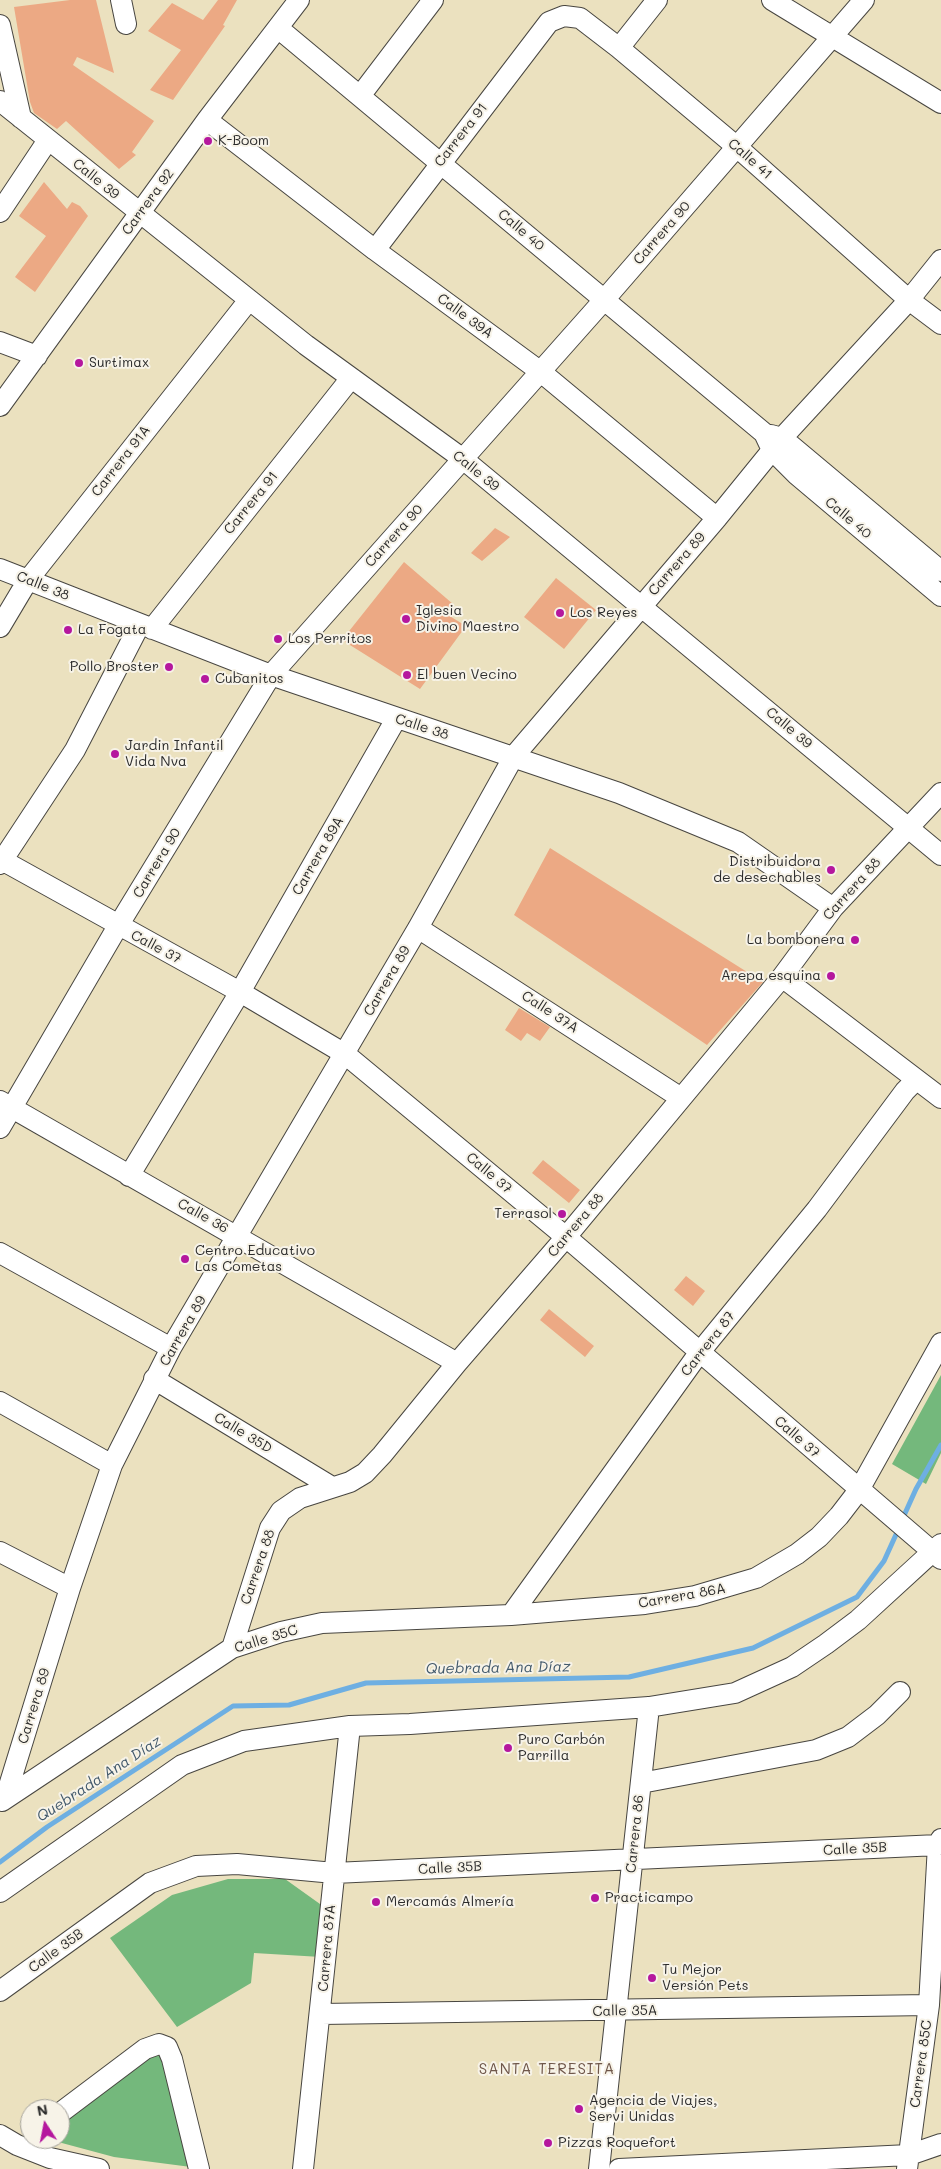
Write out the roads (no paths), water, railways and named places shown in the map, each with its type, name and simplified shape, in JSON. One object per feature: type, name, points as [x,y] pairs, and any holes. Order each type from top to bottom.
[{"type":"street","points":[[120,0],[126,24]]},
{"type":"street","name":"Carrera 92","points":[[0,406],[206,120],[299,0]]},
{"type":"street","points":[[360,96],[433,0]]},
{"type":"street","points":[[619,48],[657,0]]},
{"type":"street","points":[[772,0],[834,36],[941,103]]},
{"type":"street","name":"Carrera 90","points":[[0,1128],[6,1105],[271,676],[541,372],[864,0]]},
{"type":"street","name":"Calle 41","points":[[549,22],[564,16],[580,18],[619,48],[737,147],[910,300],[941,324]]},
{"type":"street","name":"Carrera 91","points":[[375,250],[549,22]]},
{"type":"street","points":[[0,25],[20,118]]},
{"type":"street","name":"Calle 40","points":[[278,28],[441,162],[773,441],[941,570]]},
{"type":"street","name":"Calle 39","points":[[0,101],[249,300],[351,378],[463,459],[941,855]]},
{"type":"street","name":"Calle 39A","points":[[206,120],[375,250],[541,372],[717,518]]},
{"type":"street","points":[[0,212],[48,140]]},
{"type":"street","name":"Carrera 89","points":[[3,1800],[70,1588],[112,1465],[154,1379],[418,928],[514,756],[717,518],[773,441],[910,300],[941,260]]},
{"type":"street","name":"Carrera 91A","points":[[0,627],[28,580],[249,300]]},
{"type":"street","points":[[0,342],[37,356]]},
{"type":"street","name":"Carrera 91","points":[[1,861],[75,750],[145,627],[351,378]]},
{"type":"street","name":"Calle 40","points":[[773,441],[796,474],[941,596]]},
{"type":"street","name":"Calle 38","points":[[0,569],[271,676],[396,719],[514,756],[619,793],[738,842],[833,908]]},
{"type":"street","name":"Carrera 89A","points":[[130,1176],[240,992],[396,719]]},
{"type":"street","name":"Carrera 88","points":[[232,1648],[270,1528],[281,1510],[300,1498],[350,1482],[365,1473],[566,1237],[782,977],[833,908],[941,793]]},
{"type":"street","name":"Calle 37","points":[[1,861],[240,992],[345,1054],[566,1237],[881,1509],[934,1549]]},
{"type":"street","name":"Calle 37A","points":[[418,928],[681,1098]]},
{"type":"street","points":[[782,977],[941,1098]]},
{"type":"street","name":"Carrera 87","points":[[511,1615],[699,1353],[818,1209],[905,1091],[916,1080]]},
{"type":"street","name":"Calle 36","points":[[6,1105],[457,1363]]},
{"type":"street","points":[[2,1258],[171,1348]]},
{"type":"street","name":"Carrera 86A","points":[[511,1615],[645,1604],[695,1596],[728,1588],[756,1578],[797,1554],[819,1537],[859,1490],[941,1343]]},
{"type":"street","name":"Calle 35D","points":[[154,1379],[332,1487]]},
{"type":"street","points":[[0,1402],[112,1465]]},
{"type":"street","points":[[0,1892],[182,1765],[244,1742],[350,1726],[503,1718],[649,1707],[735,1693],[792,1667],[858,1620],[934,1549]]},
{"type":"street","points":[[0,1552],[70,1588]]},
{"type":"street","name":"Calle 35C","points":[[3,1800],[232,1648],[281,1632],[322,1623],[511,1615]]},
{"type":"street","points":[[641,1783],[816,1750],[848,1737],[876,1715],[900,1692]]},
{"type":"street","name":"Carrera 86","points":[[599,2169],[649,1707]]},
{"type":"street","name":"Carrera 87A","points":[[303,2169],[321,2014],[350,1726]]},
{"type":"street","name":"Calle 35B","points":[[0,1991],[150,1883],[196,1866],[237,1864],[334,1873],[940,1842]]},
{"type":"street","name":"Carrera 85C","points":[[908,2162],[929,2005],[940,1842]]},
{"type":"street","name":"Calle 35A","points":[[321,2014],[929,2005]]},
{"type":"street","points":[[70,2106],[152,2045],[159,2044],[170,2051],[199,2169]]},
{"type":"street","points":[[16,2139],[50,2158],[99,2169]]},
{"type":"street","points":[[619,2169],[908,2162],[941,2144]]},
{"type":"waterway","name":"Quebrada Ana Díaz","points":[[902,1520],[916,1489],[941,1445]]},
{"type":"waterway","name":"Quebrada Ana Díaz","points":[[0,1862],[47,1827],[233,1706],[289,1705],[366,1683],[629,1677],[753,1648],[857,1597],[884,1561],[899,1528]]},
{"type":"place","name":"K-Boom","points":[[208,141]]},
{"type":"place","name":"Surtimax","points":[[79,363]]},
{"type":"place","name":"Los Reyes","points":[[560,613]]},
{"type":"place","name":"Iglesia Divino Maestro","points":[[406,619]]},
{"type":"place","name":"La Fogata","points":[[68,630]]},
{"type":"place","name":"Los Perritos","points":[[278,639]]},
{"type":"place","name":"Pollo Broster","points":[[169,667]]},
{"type":"place","name":"El buen Vecino","points":[[407,675]]},
{"type":"place","name":"Cubanitos","points":[[205,679]]},
{"type":"place","name":"Jardin Infantil Vida Nva","points":[[115,754]]},
{"type":"place","name":"Distribuidora de desechables","points":[[831,870]]},
{"type":"place","name":"La bombonera","points":[[855,940]]},
{"type":"place","name":"Arepa esquina","points":[[831,976]]},
{"type":"place","name":"Terrasol","points":[[562,1214]]},
{"type":"place","name":"Centro Educativo Las Cometas","points":[[185,1259]]},
{"type":"place","name":"Puro Carbón Parrilla","points":[[508,1748]]},
{"type":"place","name":"Practicampo","points":[[595,1898]]},
{"type":"place","name":"Mercamás Almería","points":[[376,1902]]},
{"type":"place","name":"Tu Mejor Versión Pets","points":[[652,1978]]},
{"type":"place","name":"Agencia de Viajes, Servi Unidas","points":[[579,2109]]},
{"type":"place","name":"Pizzas Roquefort","points":[[548,2143]]},
{"type":"district","name":"SANTA TERESITA","points":[[547,2069]]}]
